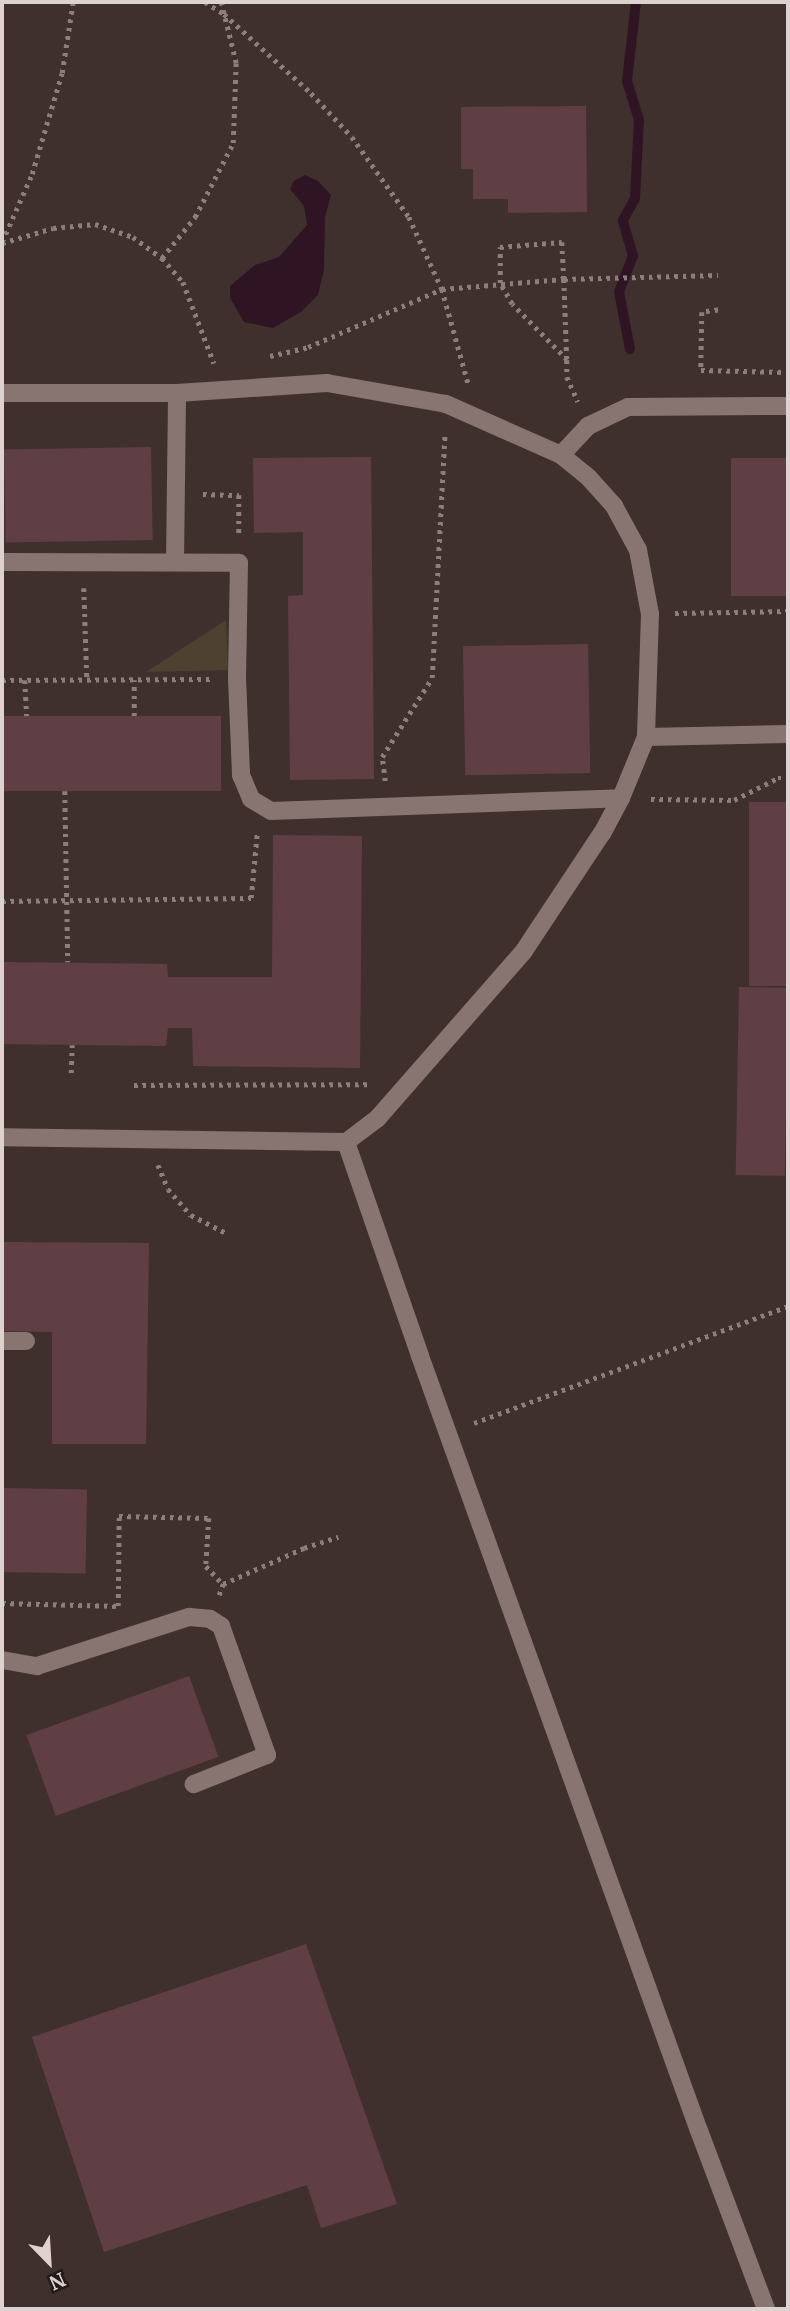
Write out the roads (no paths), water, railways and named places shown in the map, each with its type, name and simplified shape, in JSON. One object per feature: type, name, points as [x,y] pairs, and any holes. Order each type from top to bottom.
[{"type":"street","points":[[2,393],[177,393],[327,383],[446,404],[476,415],[561,455],[614,506],[638,550],[650,614],[646,737],[621,798],[602,832],[524,951],[379,1118],[346,1142],[2,1137]]},
{"type":"street","points":[[175,562],[177,393]]},
{"type":"street","points":[[561,455],[588,426],[628,407],[788,406]]},
{"type":"street","points":[[2,562],[239,562],[237,678],[241,775],[251,799],[271,811],[621,798]]},
{"type":"street","points":[[646,737],[788,734]]},
{"type":"street","points":[[346,1142],[447,1433],[766,2309]]},
{"type":"street","points":[[2,1340],[26,1341]]},
{"type":"street","points":[[2,1660],[37,1666],[189,1616],[210,1619],[222,1626],[267,1755],[194,1783]]},
{"type":"waterway","points":[[630,349],[619,292],[633,256],[623,220],[635,198],[639,120],[627,81],[636,2]]}]
